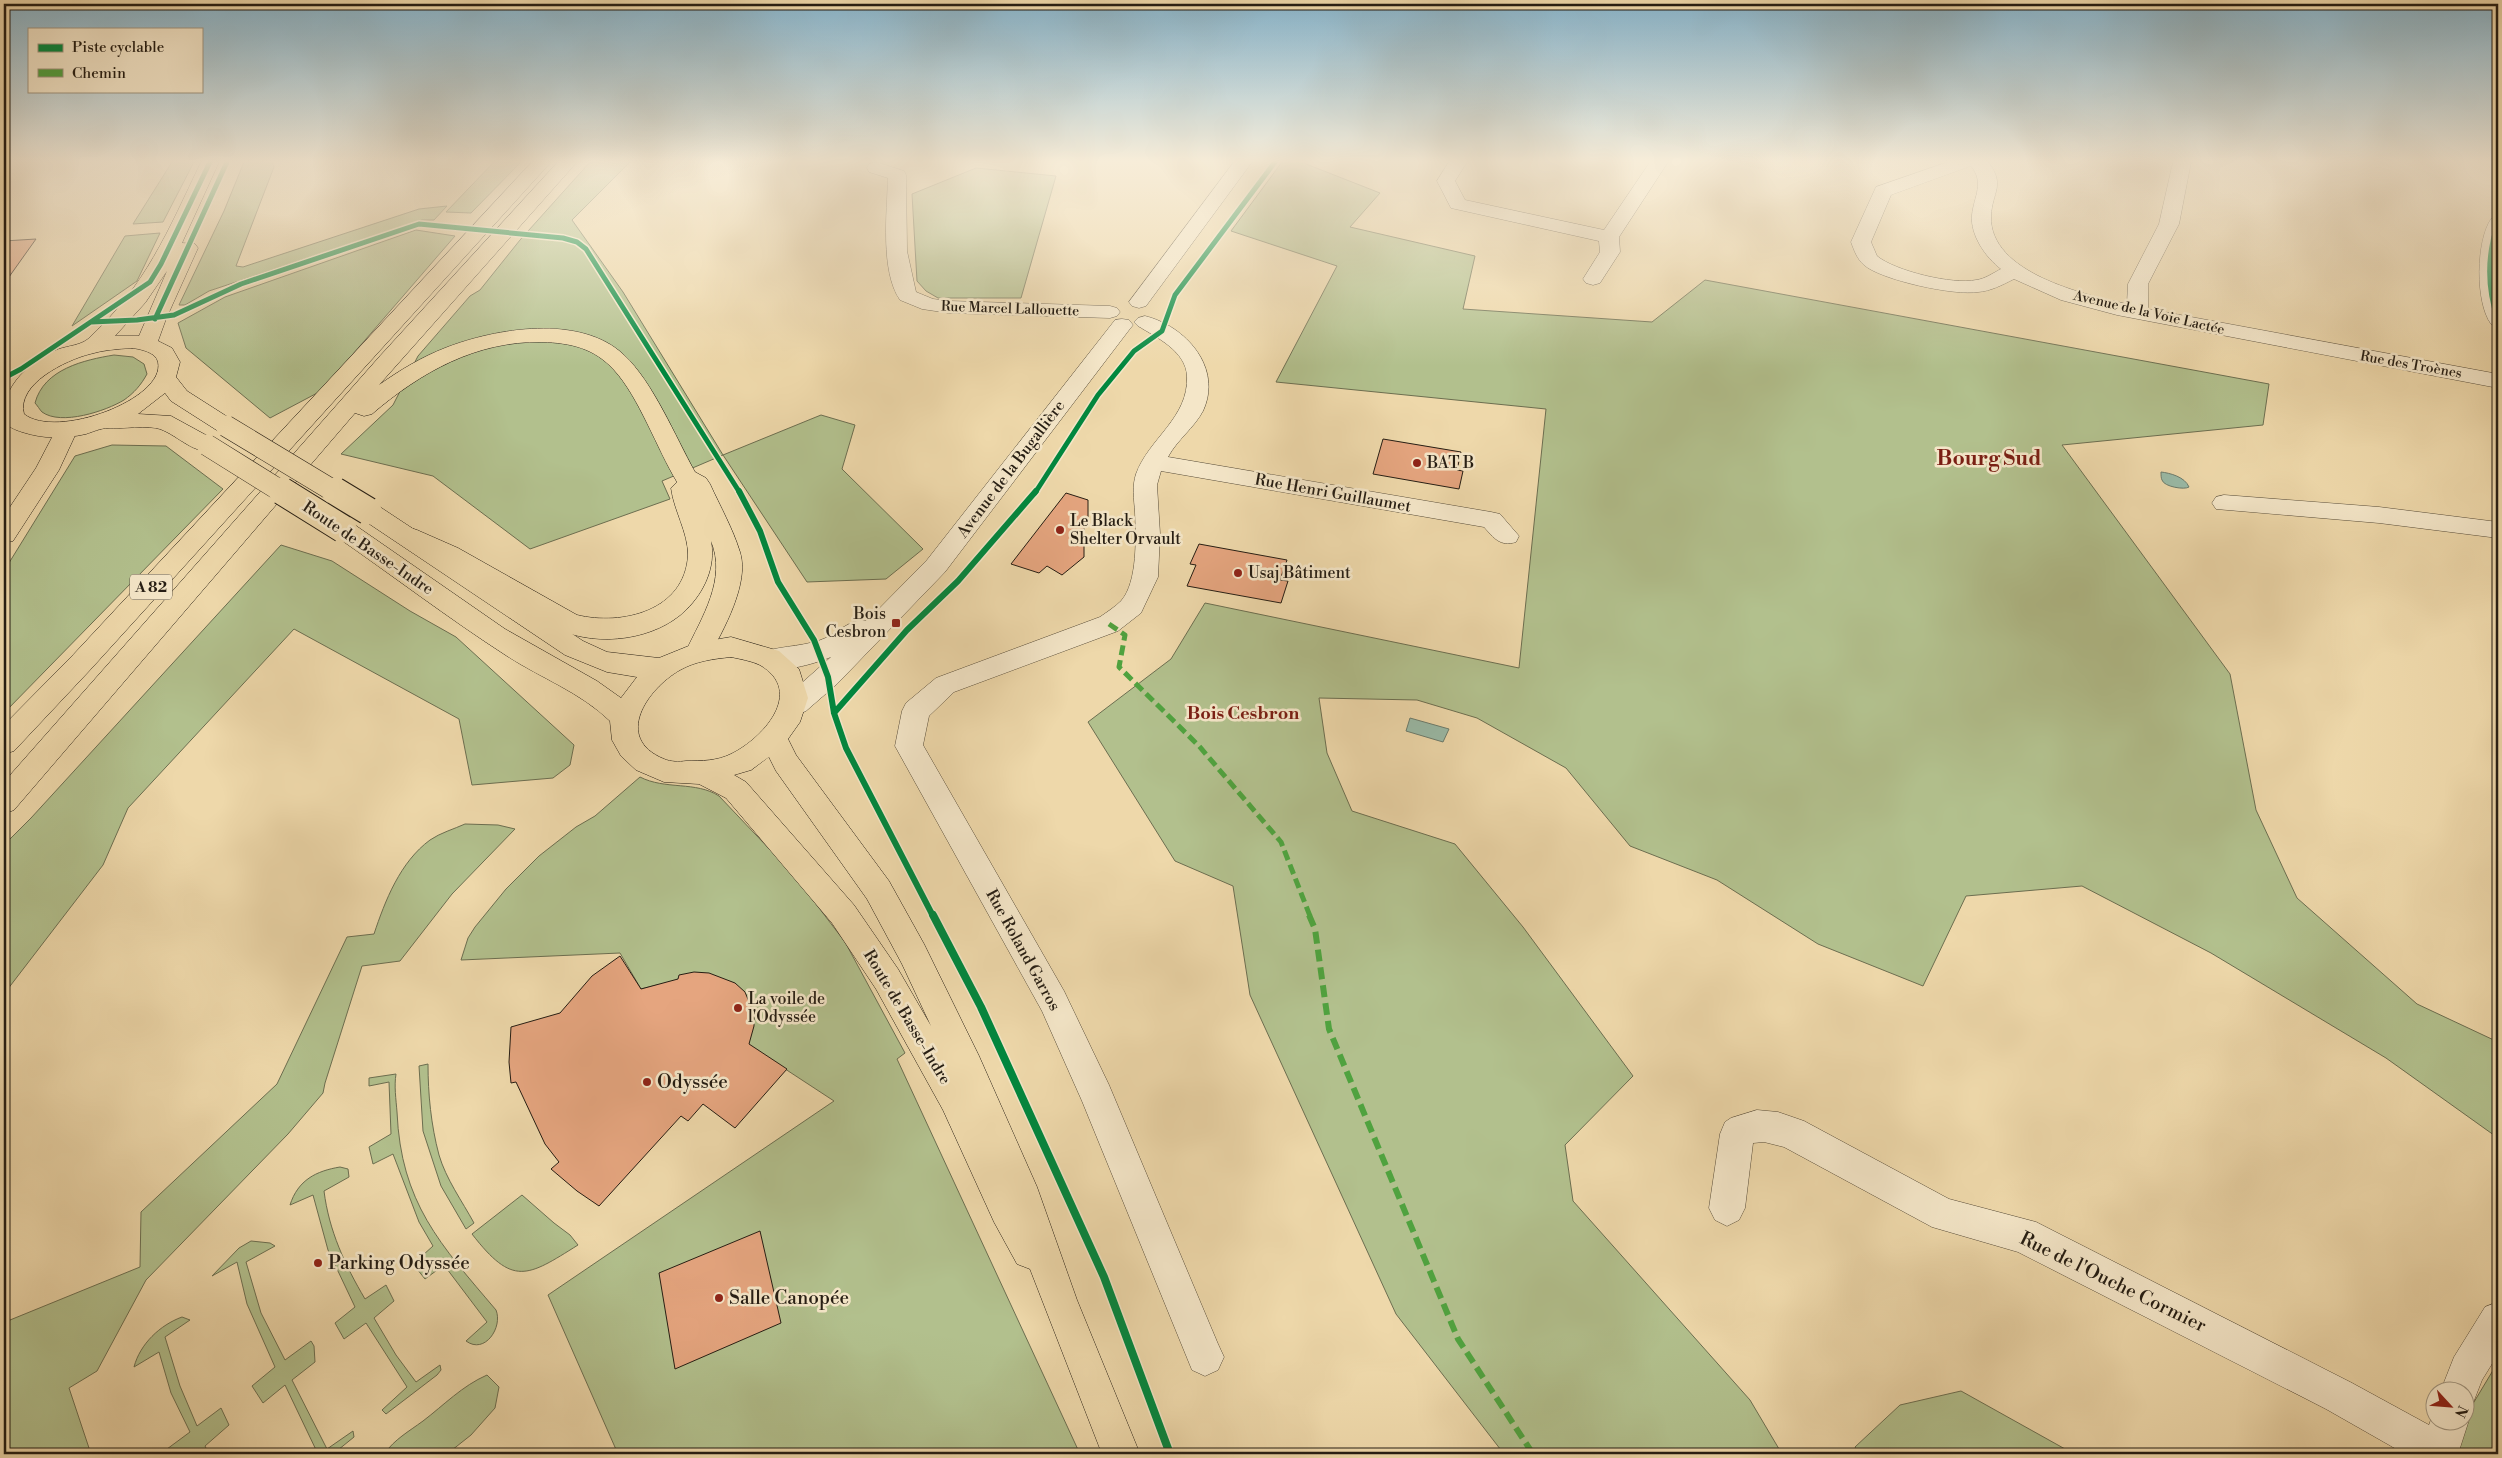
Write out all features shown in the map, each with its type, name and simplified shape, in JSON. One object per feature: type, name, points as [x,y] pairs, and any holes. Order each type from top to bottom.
[{"type":"main road","points":[[94,345],[131,307],[150,282],[162,264],[178,230]]},
{"type":"main road","points":[[147,343],[155,319],[196,230]]},
{"type":"main road","name":"A 82","points":[[4,743],[89,654],[479,230]]},
{"type":"main road","name":"A 82","points":[[4,802],[388,361],[506,230]]},
{"type":"main road","points":[[287,477],[320,456],[384,391],[422,366],[468,347],[499,339],[538,335],[570,337],[591,344],[620,363],[644,396],[686,477],[698,484],[728,553],[729,569],[724,598],[699,651]]},
{"type":"main road","points":[[132,341],[147,343],[156,346],[168,356],[170,363],[165,378],[159,387],[140,403],[97,423],[66,429],[35,429],[11,420],[13,386],[55,359],[94,345],[132,341]]},
{"type":"main road","name":"Route de Basse-Indre","points":[[165,378],[179,396],[408,536],[574,648],[591,657],[622,666],[663,668]]},
{"type":"main road","name":"Route de Basse-Indre","points":[[97,423],[134,420],[163,421],[207,445],[342,529],[512,646],[547,668],[600,696],[624,717]]},
{"type":"main road","points":[[4,535],[47,470],[66,429]]},
{"type":"main road","points":[[408,536],[449,554],[569,624],[590,629],[615,629],[637,625],[668,612],[689,592],[698,574],[700,553],[694,522],[682,490],[686,477]]},
{"type":"main road","points":[[731,647],[752,650],[772,659],[787,675],[793,688],[796,704],[787,723],[774,740],[746,760],[730,767],[704,773],[667,772],[645,763],[628,744],[624,731],[624,717],[645,684],[663,668],[699,651],[731,647]]},
{"type":"main road","name":"Route de Basse-Indre","points":[[774,740],[786,762],[878,890],[913,954],[967,1067],[1025,1199],[1059,1300],[1120,1454]]},
{"type":"main road","name":"Route de Basse-Indre","points":[[704,773],[736,790],[762,818],[844,914],[888,979],[955,1099],[1006,1210],[1059,1300]]},
{"type":"street","name":"Rue Marcel Lallouette","points":[[897,230],[899,275],[907,296],[929,305],[1129,315]]},
{"type":"street","name":"Avenue de la Bugallière","points":[[796,704],[828,677],[936,566],[1192,230]]},
{"type":"street","points":[[1574,230],[1609,238]]},
{"type":"street","points":[[1593,279],[1610,252],[1609,238],[1614,230]]},
{"type":"street","points":[[1865,230],[1860,242],[1865,256],[1875,265],[1890,271],[1958,287],[1980,286],[2016,270]]},
{"type":"street","name":"Avenue de la Voie Lactée","points":[[1984,230],[1984,234],[2001,259],[2016,270],[2045,286],[2079,299],[2137,313],[2323,349]]},
{"type":"street","points":[[2137,313],[2138,284],[2166,230]]},
{"type":"street","points":[[2495,230],[2491,259],[2492,286],[2498,320]]},
{"type":"street","points":[[1129,315],[1174,340],[1193,360],[1198,374],[1197,398],[1191,412],[1152,462]]},
{"type":"street","name":"Rue des Troènes","points":[[2323,349],[2498,381]]},
{"type":"street","name":"Rue Henri Guillaumet","points":[[1152,462],[1491,520],[1507,536]]},
{"type":"street","name":"Rue Roland Garros","points":[[1152,462],[1145,485],[1148,534],[1145,577],[1132,606],[1109,624],[945,685],[916,711],[909,746],[1053,1001],[1097,1096],[1206,1357]]},
{"type":"street","points":[[2224,503],[2379,515],[2498,530]]},
{"type":"street","name":"Avenue de la Bugallière","points":[[772,659],[801,657],[819,653],[847,640],[895,608]]},
{"type":"street","name":"Rue de l'Ouche Cormier","points":[[1727,1208],[1737,1134],[1743,1129],[1766,1125],[1792,1133],[1944,1215],[2023,1235],[2339,1396],[2442,1442]]},
{"type":"street","points":[[2464,1380],[2467,1370],[2498,1320]]},
{"type":"green space","points":[[215,230],[250,230],[236,266],[243,267],[355,230],[392,230],[209,291],[185,305],[179,305]]},
{"type":"green space","points":[[416,230],[455,236],[321,391],[270,418],[186,348],[178,323],[225,297]]},
{"type":"green space","points":[[529,230],[579,230],[623,292],[723,455],[662,481],[670,499],[530,549],[433,476],[341,454],[393,405],[418,356],[470,296],[480,290]]},
{"type":"green space","points":[[914,230],[1040,230],[1021,298],[938,298],[926,291],[917,281]]},
{"type":"green space","points":[[1363,230],[1475,256],[1463,309],[1652,322],[1705,280],[2269,384],[2263,425],[2062,445],[2230,674],[2256,810],[2297,898],[2417,1004],[2498,1042],[2498,1138],[2386,1058],[2211,953],[2082,886],[1966,896],[1923,986],[1818,944],[1717,880],[1630,846],[1566,768],[1477,718],[1417,700],[1319,698],[1327,753],[1352,811],[1455,844],[1523,927],[1633,1076],[1565,1145],[1573,1201],[1750,1400],[1782,1454],[1504,1454],[1396,1314],[1250,995],[1233,886],[1175,861],[1088,722],[1171,659],[1205,603],[1519,668],[1546,409],[1276,382],[1337,266],[1231,231]]},
{"type":"green space","points":[[160,233],[137,281],[72,326],[125,236]]},
{"type":"green space","points":[[114,355],[133,357],[144,364],[147,374],[131,395],[124,400],[95,412],[60,418],[42,412],[35,403],[40,391],[56,374],[78,363]]},
{"type":"green space","points":[[821,415],[855,425],[842,469],[923,549],[886,579],[807,582],[723,455]]},
{"type":"green space","points":[[112,445],[166,446],[223,489],[4,713],[4,571],[75,456]]},
{"type":"green space","points":[[281,545],[332,561],[410,611],[456,637],[574,745],[570,765],[553,778],[472,785],[459,719],[294,629],[128,808],[103,865],[4,994],[4,845],[31,818]]},
{"type":"green space","points":[[640,777],[660,783],[710,791],[719,796],[793,874],[845,942],[905,1053],[897,1059],[1080,1454],[618,1454],[548,1295],[834,1101],[657,985],[641,989],[620,953],[461,960],[468,938],[506,889],[539,856],[576,827],[595,816]]},
{"type":"green space","points":[[465,824],[498,825],[515,829],[452,894],[400,961],[362,966],[323,1093],[288,1134],[146,1280],[97,1371],[69,1388],[91,1454],[4,1454],[4,1329],[10,1320],[140,1267],[141,1212],[277,1084],[347,937],[374,934],[383,908],[395,883],[410,859],[430,840]]},
{"type":"green space","points":[[428,1064],[430,1110],[436,1144],[446,1173],[474,1223],[466,1229],[441,1186],[423,1131],[419,1066]]},
{"type":"green space","points":[[396,1074],[395,1093],[400,1144],[406,1172],[415,1197],[441,1242],[496,1310],[497,1324],[495,1331],[486,1342],[480,1344],[466,1341],[487,1322],[444,1265],[425,1279],[413,1264],[433,1246],[419,1222],[393,1154],[373,1164],[369,1147],[391,1134],[389,1082],[369,1086],[369,1078]]},
{"type":"green space","points":[[340,1167],[348,1169],[349,1177],[324,1191],[334,1234],[351,1273],[365,1299],[386,1285],[394,1301],[374,1318],[396,1355],[416,1382],[440,1365],[441,1370],[386,1414],[382,1410],[407,1387],[366,1323],[344,1339],[335,1323],[355,1307],[328,1250],[313,1195],[290,1205],[293,1196],[309,1178],[323,1171]]},
{"type":"green space","points":[[522,1195],[570,1235],[578,1245],[533,1270],[521,1271],[510,1269],[499,1263],[472,1234]]},
{"type":"green space","points":[[251,1241],[270,1243],[275,1246],[246,1262],[261,1313],[285,1360],[311,1341],[314,1346],[315,1362],[292,1380],[327,1449],[353,1431],[354,1437],[333,1454],[318,1454],[285,1385],[263,1403],[252,1386],[275,1367],[247,1304],[237,1262],[212,1276],[239,1248]]},
{"type":"green space","points":[[182,1317],[190,1320],[165,1337],[180,1386],[197,1426],[221,1408],[229,1425],[205,1446],[209,1454],[200,1454],[198,1450],[192,1454],[169,1454],[167,1449],[190,1432],[171,1393],[159,1352],[134,1367],[141,1351],[152,1336],[166,1325]]},
{"type":"green space","points":[[2498,1362],[2498,1454],[2442,1454],[2458,1430],[2474,1430],[2474,1402]]},
{"type":"green space","points":[[487,1375],[499,1387],[495,1408],[471,1435],[447,1454],[384,1454],[397,1440],[454,1396]]},
{"type":"green space","points":[[1961,1391],[2074,1454],[1859,1454],[1855,1447],[1900,1405]]},
{"type":"shaded area","points":[[2161,472],[2181,478],[2189,487],[2179,488],[2166,484],[2162,480]]},
{"type":"shaded area","points":[[1410,718],[1449,729],[1443,742],[1406,731]]},
{"type":"building","points":[[36,239],[4,284],[4,241]]},
{"type":"building","name":"BAT B","points":[[1383,439],[1461,452],[1457,470],[1463,471],[1459,489],[1373,474]]},
{"type":"building","name":"Le Black Shelter Orvault","points":[[1066,493],[1088,500],[1088,521],[1084,527],[1084,557],[1062,575],[1047,566],[1039,573],[1011,564]]},
{"type":"building","name":"Usaj Bâtiment","points":[[1199,544],[1287,560],[1280,580],[1288,581],[1281,603],[1187,586],[1196,565],[1190,564]]},
{"type":"building","name":"Odyssée","points":[[620,956],[641,989],[678,979],[679,975],[694,972],[709,973],[735,983],[745,992],[754,1014],[754,1026],[749,1044],[787,1069],[735,1128],[703,1104],[688,1121],[681,1116],[599,1206],[577,1191],[551,1169],[559,1162],[545,1144],[516,1082],[511,1083],[509,1062],[511,1027],[560,1013],[592,976]]},
{"type":"building","name":"Salle Canopée","points":[[760,1231],[781,1323],[675,1369],[659,1273]]},
{"type":"marked path","points":[[1109,624],[1125,635],[1119,667],[1199,746],[1281,842],[1315,929],[1329,1029],[1458,1339],[1533,1454]]},
{"type":"cycle path","points":[[4,378],[21,369],[150,282],[177,230]]},
{"type":"cycle path","points":[[155,319],[196,230]]},
{"type":"cycle path","points":[[91,322],[137,320],[174,315],[241,284],[401,230]]},
{"type":"cycle path","points":[[481,230],[563,238],[577,242],[586,249],[732,478],[760,531],[778,582],[814,640],[828,677],[834,713],[846,748],[981,1007],[1104,1277],[1170,1454]]},
{"type":"cycle path","points":[[834,713],[907,630],[958,581],[1033,496],[1098,395],[1134,351],[1162,331],[1175,295],[1224,230]]},
{"type":"cycle path","points":[[2495,230],[2490,258],[2490,285],[2498,320]]},
{"type":"place","name":"BAT B","points":[[1417,463]]},
{"type":"place","name":"Le Black Shelter Orvault","points":[[1060,530]]},
{"type":"place","name":"Usaj Bâtiment","points":[[1238,573]]},
{"type":"place","name":"Bois Cesbron","points":[[896,623]]},
{"type":"place","name":"La voile de l'Odyssée","points":[[738,1008]]},
{"type":"place","name":"Odyssée","points":[[647,1082]]},
{"type":"place","name":"Parking Odyssée","points":[[318,1263]]},
{"type":"place","name":"Salle Canopée","points":[[719,1298]]},
{"type":"district","name":"Bourg Sud","points":[[1989,459]]},
{"type":"district","name":"Bois Cesbron","points":[[1243,713]]}]
